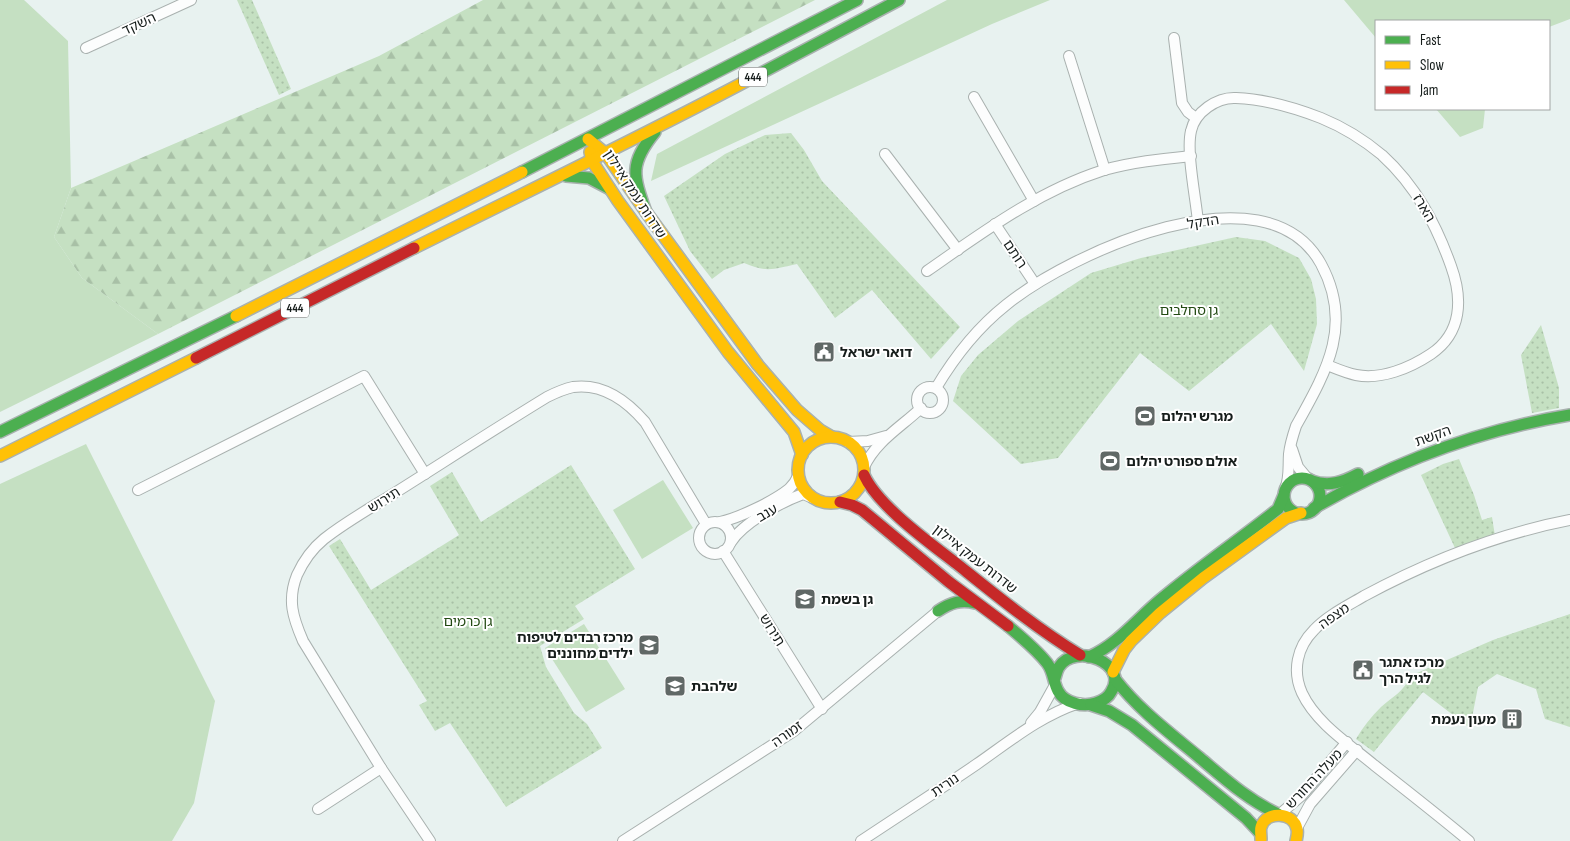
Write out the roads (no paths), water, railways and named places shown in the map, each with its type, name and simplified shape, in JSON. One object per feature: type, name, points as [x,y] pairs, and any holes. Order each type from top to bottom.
[{"type":"main road","name":"444","points":[[0,432],[155,357],[588,139],[857,0]]},
{"type":"main road","name":"444","points":[[0,456],[556,177],[662,126],[900,0]]},
{"type":"main road","points":[[646,212],[639,192],[634,167],[641,148],[662,126]]},
{"type":"main road","name":"שדרות עמק איילון","points":[[588,139],[606,154],[758,365],[797,410],[820,430],[832,437]]},
{"type":"main road","name":"שדרות עמק איילון","points":[[588,139],[592,161],[610,189],[728,352],[794,432],[802,454]]},
{"type":"main road","points":[[556,177],[587,176],[598,179],[610,189]]},
{"type":"main road","name":"הקשת","points":[[1310,480],[1321,485],[1339,484],[1391,458],[1463,432],[1532,413],[1570,407]]},
{"type":"main road","name":"הקשת","points":[[1314,508],[1378,474],[1442,448],[1519,426],[1570,416]]},
{"type":"main road","points":[[840,502],[849,498],[862,484],[864,471],[858,450],[848,442],[832,437],[814,441],[802,454],[798,466],[798,476],[802,486],[813,498],[823,502],[840,502],[862,510],[1033,648],[1047,663],[1057,691],[1063,698],[1109,711],[1132,725],[1246,818],[1260,838]]},
{"type":"main road","name":"שדרות עמק איילון","points":[[864,471],[874,493],[919,534],[1046,634],[1084,656]]},
{"type":"main road","points":[[1055,682],[1056,670],[1064,660],[1072,656],[1101,653],[1178,585],[1278,509],[1284,492],[1292,480],[1303,478],[1310,480],[1317,487],[1319,499],[1314,508],[1308,512],[1286,518],[1203,578],[1160,613],[1124,650],[1114,675],[1112,692],[1106,700],[1095,705],[1084,704]]},
{"type":"main road","points":[[1284,492],[1287,506],[1301,513]]},
{"type":"main road","points":[[938,611],[946,594],[944,578]]},
{"type":"main road","points":[[938,611],[953,602],[977,603]]},
{"type":"main road","points":[[1084,656],[1105,662],[1126,694],[1144,712],[1251,800],[1264,808],[1290,818],[1297,833],[1305,841]]},
{"type":"main road","points":[[1260,838],[1263,822],[1268,817],[1279,814]]},
{"type":"street","name":"השקד","points":[[86,48],[191,0]]},
{"type":"street","points":[[1174,38],[1182,103],[1188,112],[1196,118],[1191,131],[1191,156],[1198,222]]},
{"type":"street","points":[[1070,56],[1106,170]]},
{"type":"street","points":[[974,97],[1034,201]]},
{"type":"street","name":"הארז","points":[[1196,118],[1218,101],[1235,98],[1289,108],[1321,118],[1362,140],[1382,156],[1413,189],[1432,220],[1454,274],[1458,296],[1455,323],[1446,342],[1432,354],[1413,365],[1373,376],[1357,375],[1327,365]]},
{"type":"street","points":[[885,154],[958,250]]},
{"type":"street","points":[[928,271],[995,224],[1064,185],[1106,170],[1143,162],[1191,156]]},
{"type":"street","name":"הדקל","points":[[936,388],[973,336],[1006,305],[1035,284],[1061,269],[1112,246],[1145,234],[1198,222],[1237,217],[1270,223],[1298,236],[1309,247],[1325,272],[1330,285],[1336,317],[1333,349],[1327,365],[1296,426],[1291,444],[1289,480],[1284,492]]},
{"type":"street","name":"רותם","points":[[995,224],[1035,284]]},
{"type":"street","points":[[138,490],[364,376],[425,474]]},
{"type":"street","points":[[927,387],[936,388],[942,395],[943,404],[940,408],[937,411],[928,412],[921,408],[917,402],[919,393],[927,387]]},
{"type":"street","name":"תירוש","points":[[430,841],[381,768],[303,641],[292,614],[292,594],[297,576],[304,563],[323,540],[547,397],[571,388],[598,388],[633,408],[645,422],[706,524]]},
{"type":"street","points":[[864,471],[869,456],[887,436],[921,408]]},
{"type":"street","points":[[848,442],[868,441],[887,436]]},
{"type":"street","points":[[1291,444],[1298,467],[1310,480]]},
{"type":"street","name":"ענב","points":[[720,522],[738,517],[783,492],[794,484],[798,476]]},
{"type":"street","name":"ענב","points":[[726,548],[736,534],[756,519],[803,494],[813,498]]},
{"type":"street","name":"מצפה","points":[[1469,841],[1322,721],[1302,694],[1297,679],[1297,662],[1303,645],[1313,630],[1357,601],[1423,566],[1466,549],[1526,530],[1570,520]]},
{"type":"street","points":[[714,521],[720,522],[725,525],[730,534],[726,548],[713,554],[700,544],[698,535],[706,524],[714,521]]},
{"type":"street","name":"תירוש","points":[[726,548],[822,708]]},
{"type":"street","name":"זמורה","points":[[623,841],[794,731],[938,611]]},
{"type":"street","name":"נורית","points":[[1027,728],[1040,712],[1055,682]]},
{"type":"street","name":"נורית","points":[[861,841],[978,764],[1027,728],[1058,711],[1084,704]]},
{"type":"street","name":"מעלה החורש","points":[[1279,814],[1301,796],[1347,742]]},
{"type":"street","name":"מעלה החורש","points":[[1297,833],[1310,804],[1356,750]]},
{"type":"street","points":[[318,809],[381,768]]},
{"type":"place","name":"דואר ישראל","points":[[824,352]]},
{"type":"place","name":"מגרש יהלום","points":[[1145,416]]},
{"type":"place","name":"אולם ספורט יהלום","points":[[1110,461]]},
{"type":"place","name":"גן בשמת","points":[[805,599]]},
{"type":"place","name":"מרכז רבדים לטיפוח ילדים מחוננים","points":[[649,645]]},
{"type":"place","name":"מרכז אתגר לגיל הרך","points":[[1363,670]]},
{"type":"place","name":"שלהבת","points":[[675,686]]},
{"type":"place","name":"מעון נעמת","points":[[1512,719]]},
{"type":"park label","name":"גן סחלבים","points":[[1189,310]]},
{"type":"park label","name":"גן כרמים","points":[[468,621]]}]
